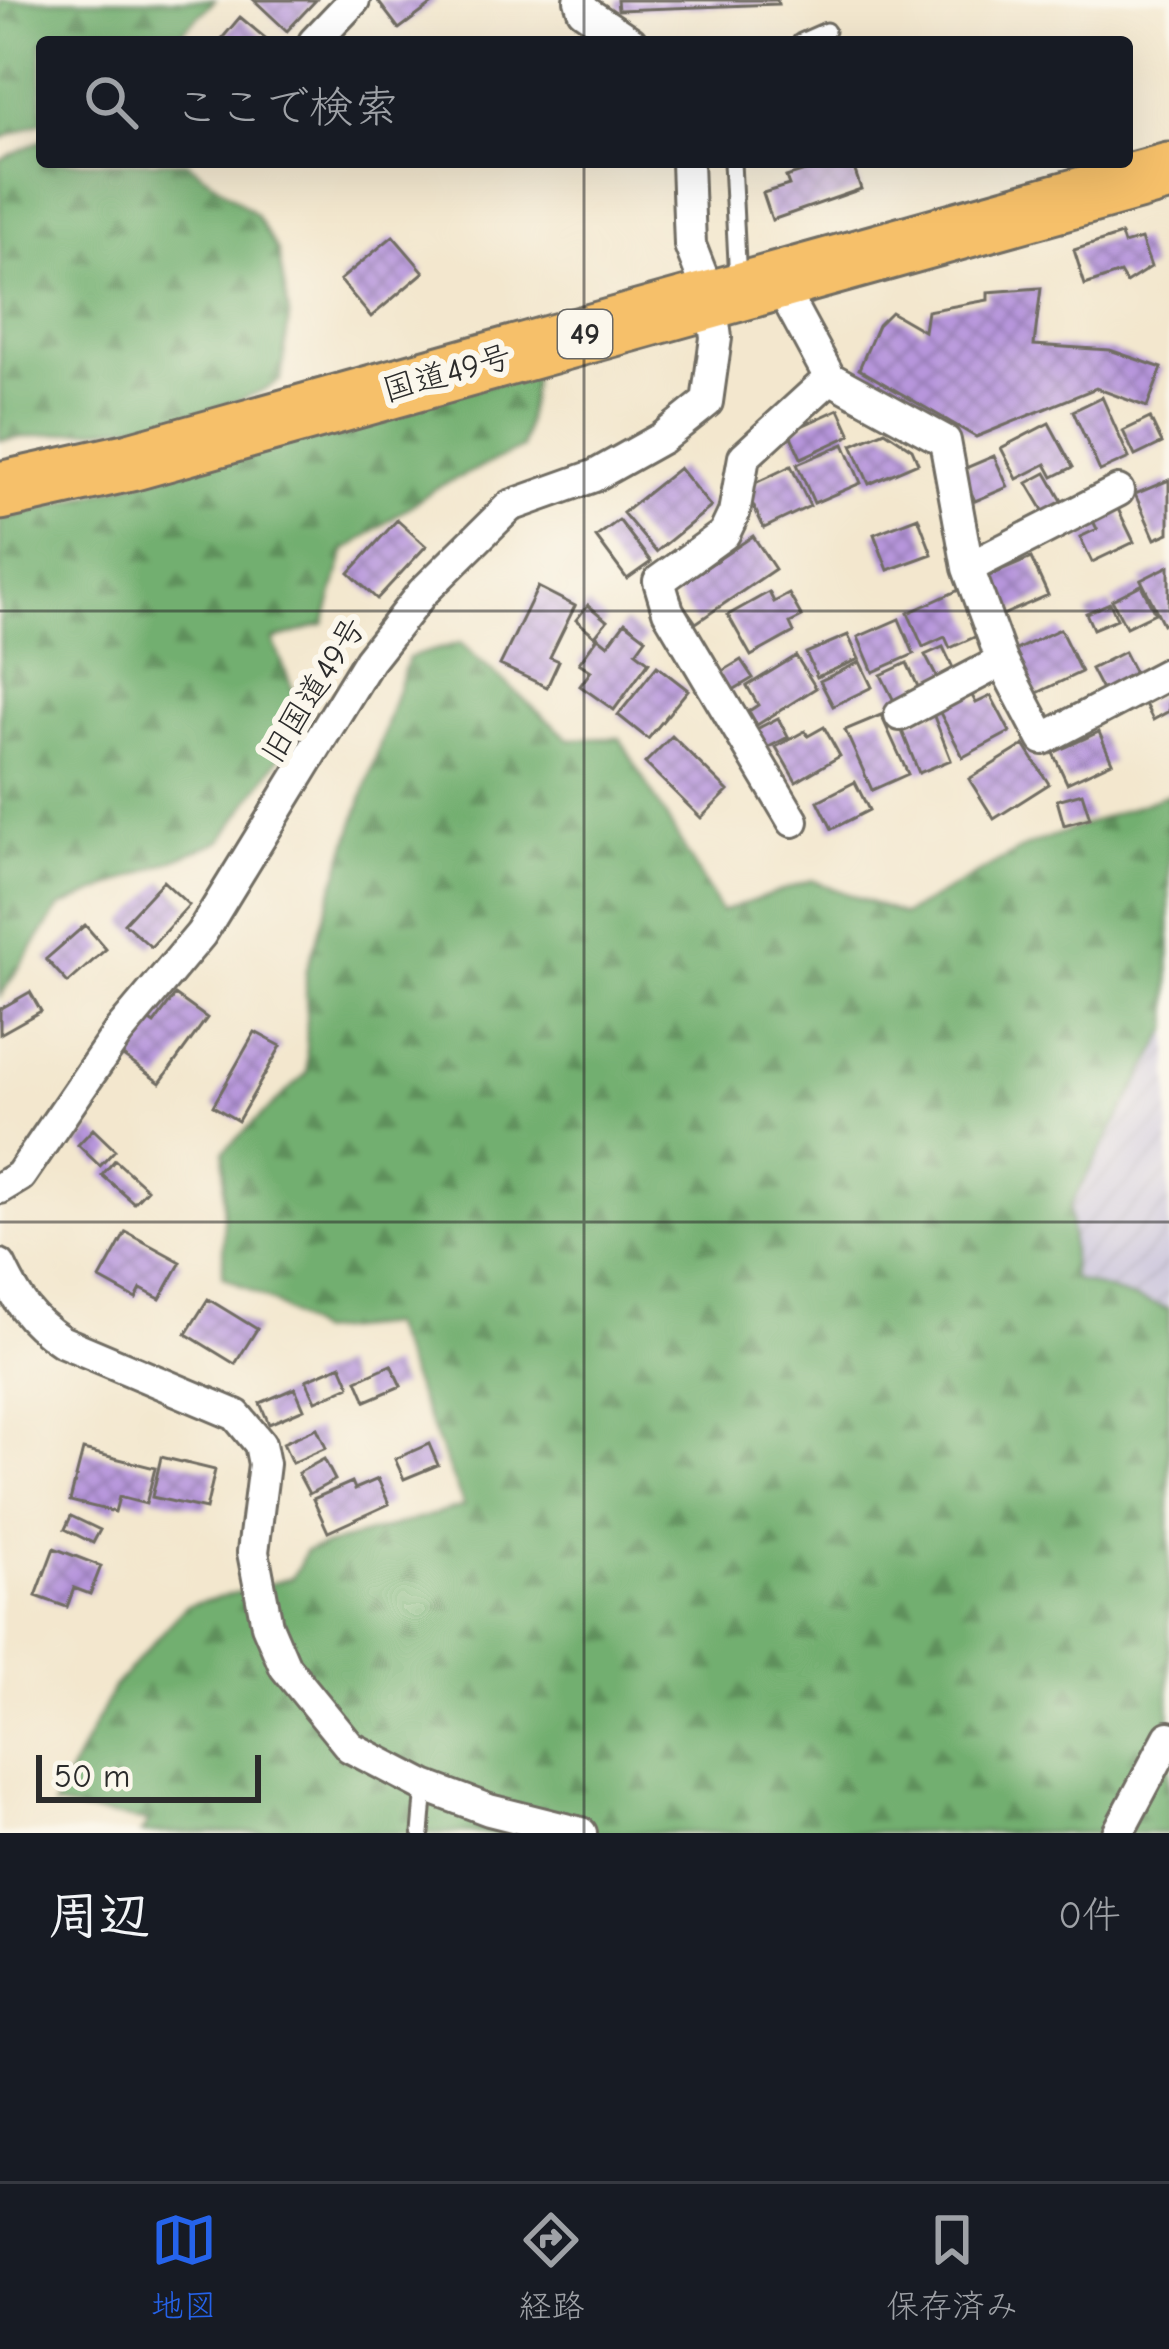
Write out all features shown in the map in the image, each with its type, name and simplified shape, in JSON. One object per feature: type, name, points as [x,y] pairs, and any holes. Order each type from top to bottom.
[{"type":"highway","name":"国道49号","points":[[0,491],[130,462],[1169,172]]},
{"type":"street","points":[[320,36],[353,0]]},
{"type":"street","points":[[580,0],[584,10],[622,36]]},
{"type":"street","points":[[687,168],[690,244],[830,378],[945,441],[968,568],[1002,661],[1043,739],[1169,674]]},
{"type":"street","name":"旧国道49号","points":[[0,1189],[20,1176],[118,1033],[201,934],[369,660],[422,593],[510,506],[594,476],[662,438],[707,402],[716,338],[742,290]]},
{"type":"street","points":[[793,820],[668,610],[658,581],[724,534],[734,513],[744,457],[830,378]]},
{"type":"street","points":[[968,568],[1118,491]]},
{"type":"street","points":[[900,715],[1002,661]]},
{"type":"street","points":[[0,1264],[18,1305],[36,1325],[61,1341],[236,1415],[249,1427],[260,1444],[264,1464],[253,1570],[267,1625],[285,1667],[350,1747],[425,1786],[490,1810],[581,1833]]},
{"type":"street","points":[[1118,1833],[1169,1737]]},
{"type":"lane","points":[[815,36],[826,31]]},
{"type":"lane","points":[[732,168],[742,290]]},
{"type":"lane","points":[[421,1833],[425,1786]]},
{"type":"shaded area","points":[[1169,1028],[1169,1309],[1073,1279],[1070,1206]]},
{"type":"green space","points":[[0,0],[215,0],[178,36],[36,36],[36,124],[0,139]]},
{"type":"green space","points":[[36,143],[36,168],[195,168],[255,214],[278,252],[289,316],[281,380],[252,395],[183,416],[0,440],[0,160]]},
{"type":"green space","points":[[535,371],[522,448],[436,488],[345,551],[324,624],[273,640],[305,720],[222,840],[60,907],[0,996],[0,520]]},
{"type":"green space","points":[[460,643],[569,739],[620,738],[721,912],[812,880],[903,915],[1029,845],[1169,794],[1169,1028],[1070,1206],[1073,1279],[1169,1309],[1169,1833],[141,1833],[149,1822],[53,1806],[114,1687],[186,1606],[292,1578],[306,1551],[464,1506],[389,1325],[316,1332],[223,1276],[224,1151],[307,1073],[306,972],[408,658]]},
{"type":"building","points":[[254,0],[316,0],[287,31]]},
{"type":"building","points":[[377,0],[438,0],[399,29]]},
{"type":"building","points":[[617,0],[777,0],[778,4],[618,10]]},
{"type":"building","points":[[240,17],[263,36],[224,36]]},
{"type":"building","points":[[854,168],[861,189],[772,220],[763,193],[789,185],[786,177],[811,169]]},
{"type":"building","points":[[1121,235],[1124,244],[1141,239],[1151,267],[1126,283],[1120,273],[1085,285],[1074,250]]},
{"type":"building","points":[[393,236],[424,272],[371,317],[340,280]]},
{"type":"building","points":[[1041,288],[1034,345],[1110,350],[1162,368],[1147,407],[1096,388],[976,437],[859,369],[878,325],[891,312],[924,331],[927,311],[988,300],[988,292]]},
{"type":"building","points":[[1102,397],[1129,458],[1100,471],[1073,411]]},
{"type":"building","points":[[839,409],[851,435],[801,458],[789,432]]},
{"type":"building","points":[[1150,418],[1162,443],[1135,456],[1123,431]]},
{"type":"building","points":[[1049,423],[1073,467],[1053,477],[1046,464],[1017,479],[1001,448]]},
{"type":"building","points":[[885,431],[912,449],[918,463],[869,484],[852,445]]},
{"type":"building","points":[[844,444],[861,483],[814,503],[797,464]]},
{"type":"building","points":[[994,456],[1008,487],[975,501],[961,470]]},
{"type":"building","points":[[791,466],[810,506],[764,528],[745,488]]},
{"type":"building","points":[[679,468],[711,507],[656,552],[623,513]]},
{"type":"building","points":[[1046,473],[1065,506],[1047,517],[1027,483]]},
{"type":"building","points":[[1169,480],[1169,533],[1155,539],[1135,494]]},
{"type":"building","points":[[1117,507],[1134,542],[1092,562],[1080,537],[1097,529],[1092,519]]},
{"type":"building","points":[[918,517],[932,554],[888,570],[874,534]]},
{"type":"building","points":[[397,520],[426,546],[377,599],[349,573]]},
{"type":"building","points":[[619,520],[651,562],[627,579],[596,537]]},
{"type":"building","points":[[753,536],[775,569],[696,623],[673,590]]},
{"type":"building","points":[[1031,558],[1048,595],[998,617],[982,579]]},
{"type":"building","points":[[1169,566],[1169,621],[1163,624],[1141,580]]},
{"type":"building","points":[[1141,585],[1155,613],[1126,627],[1112,600]]},
{"type":"building","points":[[538,587],[575,606],[550,657],[559,661],[547,687],[500,665]]},
{"type":"building","points":[[959,590],[979,635],[950,648],[945,637],[923,647],[908,613]]},
{"type":"building","points":[[769,592],[774,602],[789,594],[802,617],[790,623],[794,632],[751,656],[728,615]]},
{"type":"building","points":[[1110,603],[1117,619],[1093,629],[1086,613]]},
{"type":"building","points":[[588,605],[607,621],[595,636],[576,620]]},
{"type":"building","points":[[899,619],[914,654],[873,672],[858,637]]},
{"type":"building","points":[[625,622],[646,638],[636,652],[649,662],[614,710],[580,686],[591,671],[579,663],[598,637],[608,645]]},
{"type":"building","points":[[1060,629],[1081,672],[1035,694],[1014,651]]},
{"type":"building","points":[[848,635],[859,659],[817,677],[806,653]]},
{"type":"building","points":[[943,647],[954,670],[937,678],[925,655]]},
{"type":"building","points":[[1124,652],[1139,681],[1106,698],[1091,669]]},
{"type":"building","points":[[796,656],[816,688],[757,725],[749,711],[758,705],[747,686]]},
{"type":"building","points":[[741,660],[753,678],[728,693],[716,675]]},
{"type":"building","points":[[860,662],[872,687],[833,706],[820,681]]},
{"type":"building","points":[[907,663],[921,693],[896,705],[881,675]]},
{"type":"building","points":[[657,666],[688,690],[648,739],[618,715]]},
{"type":"building","points":[[1169,690],[1169,711],[1153,720],[1145,704]]},
{"type":"building","points":[[970,692],[976,703],[991,696],[1010,732],[963,757],[938,709]]},
{"type":"building","points":[[933,714],[951,760],[919,773],[900,726]]},
{"type":"building","points":[[881,715],[908,774],[872,790],[845,730]]},
{"type":"building","points":[[778,718],[788,737],[761,751],[751,732]]},
{"type":"building","points":[[824,727],[840,756],[796,782],[776,747],[805,731],[808,736]]},
{"type":"building","points":[[1099,732],[1112,762],[1067,783],[1053,753]]},
{"type":"building","points":[[672,736],[728,791],[701,818],[645,763]]},
{"type":"building","points":[[1024,745],[1049,784],[994,819],[969,779]]},
{"type":"building","points":[[855,782],[869,810],[832,829],[818,801]]},
{"type":"building","points":[[1082,793],[1090,818],[1064,825],[1057,800]]},
{"type":"building","points":[[163,881],[189,905],[151,947],[124,923]]},
{"type":"building","points":[[85,925],[106,949],[68,983],[46,959]]},
{"type":"building","points":[[30,992],[41,1011],[0,1034],[0,1009]]},
{"type":"building","points":[[175,995],[207,1018],[160,1083],[116,1051],[142,1016],[154,1024]]},
{"type":"building","points":[[255,1032],[281,1046],[238,1121],[213,1106]]},
{"type":"building","points":[[93,1129],[115,1150],[100,1166],[78,1145]]},
{"type":"building","points":[[115,1160],[147,1189],[134,1203],[102,1175]]},
{"type":"building","points":[[126,1232],[181,1262],[160,1299],[141,1289],[136,1299],[100,1279]]},
{"type":"building","points":[[208,1299],[257,1329],[235,1364],[186,1334]]},
{"type":"building","points":[[341,1365],[350,1386],[316,1401],[306,1380]]},
{"type":"building","points":[[391,1365],[401,1386],[366,1401],[357,1380]]},
{"type":"building","points":[[295,1388],[304,1409],[269,1424],[260,1403]]},
{"type":"building","points":[[317,1428],[326,1448],[292,1463],[283,1443]]},
{"type":"building","points":[[429,1444],[438,1465],[404,1479],[395,1459]]},
{"type":"building","points":[[83,1450],[155,1468],[146,1504],[119,1497],[115,1512],[70,1501]]},
{"type":"building","points":[[161,1457],[215,1470],[206,1509],[152,1497]]},
{"type":"building","points":[[324,1459],[335,1480],[309,1494],[298,1473]]},
{"type":"building","points":[[378,1479],[389,1504],[328,1532],[313,1499],[352,1482],[355,1489]]},
{"type":"building","points":[[71,1516],[100,1530],[93,1543],[65,1529]]},
{"type":"building","points":[[54,1548],[101,1566],[90,1594],[74,1588],[67,1607],[36,1596]]}]
